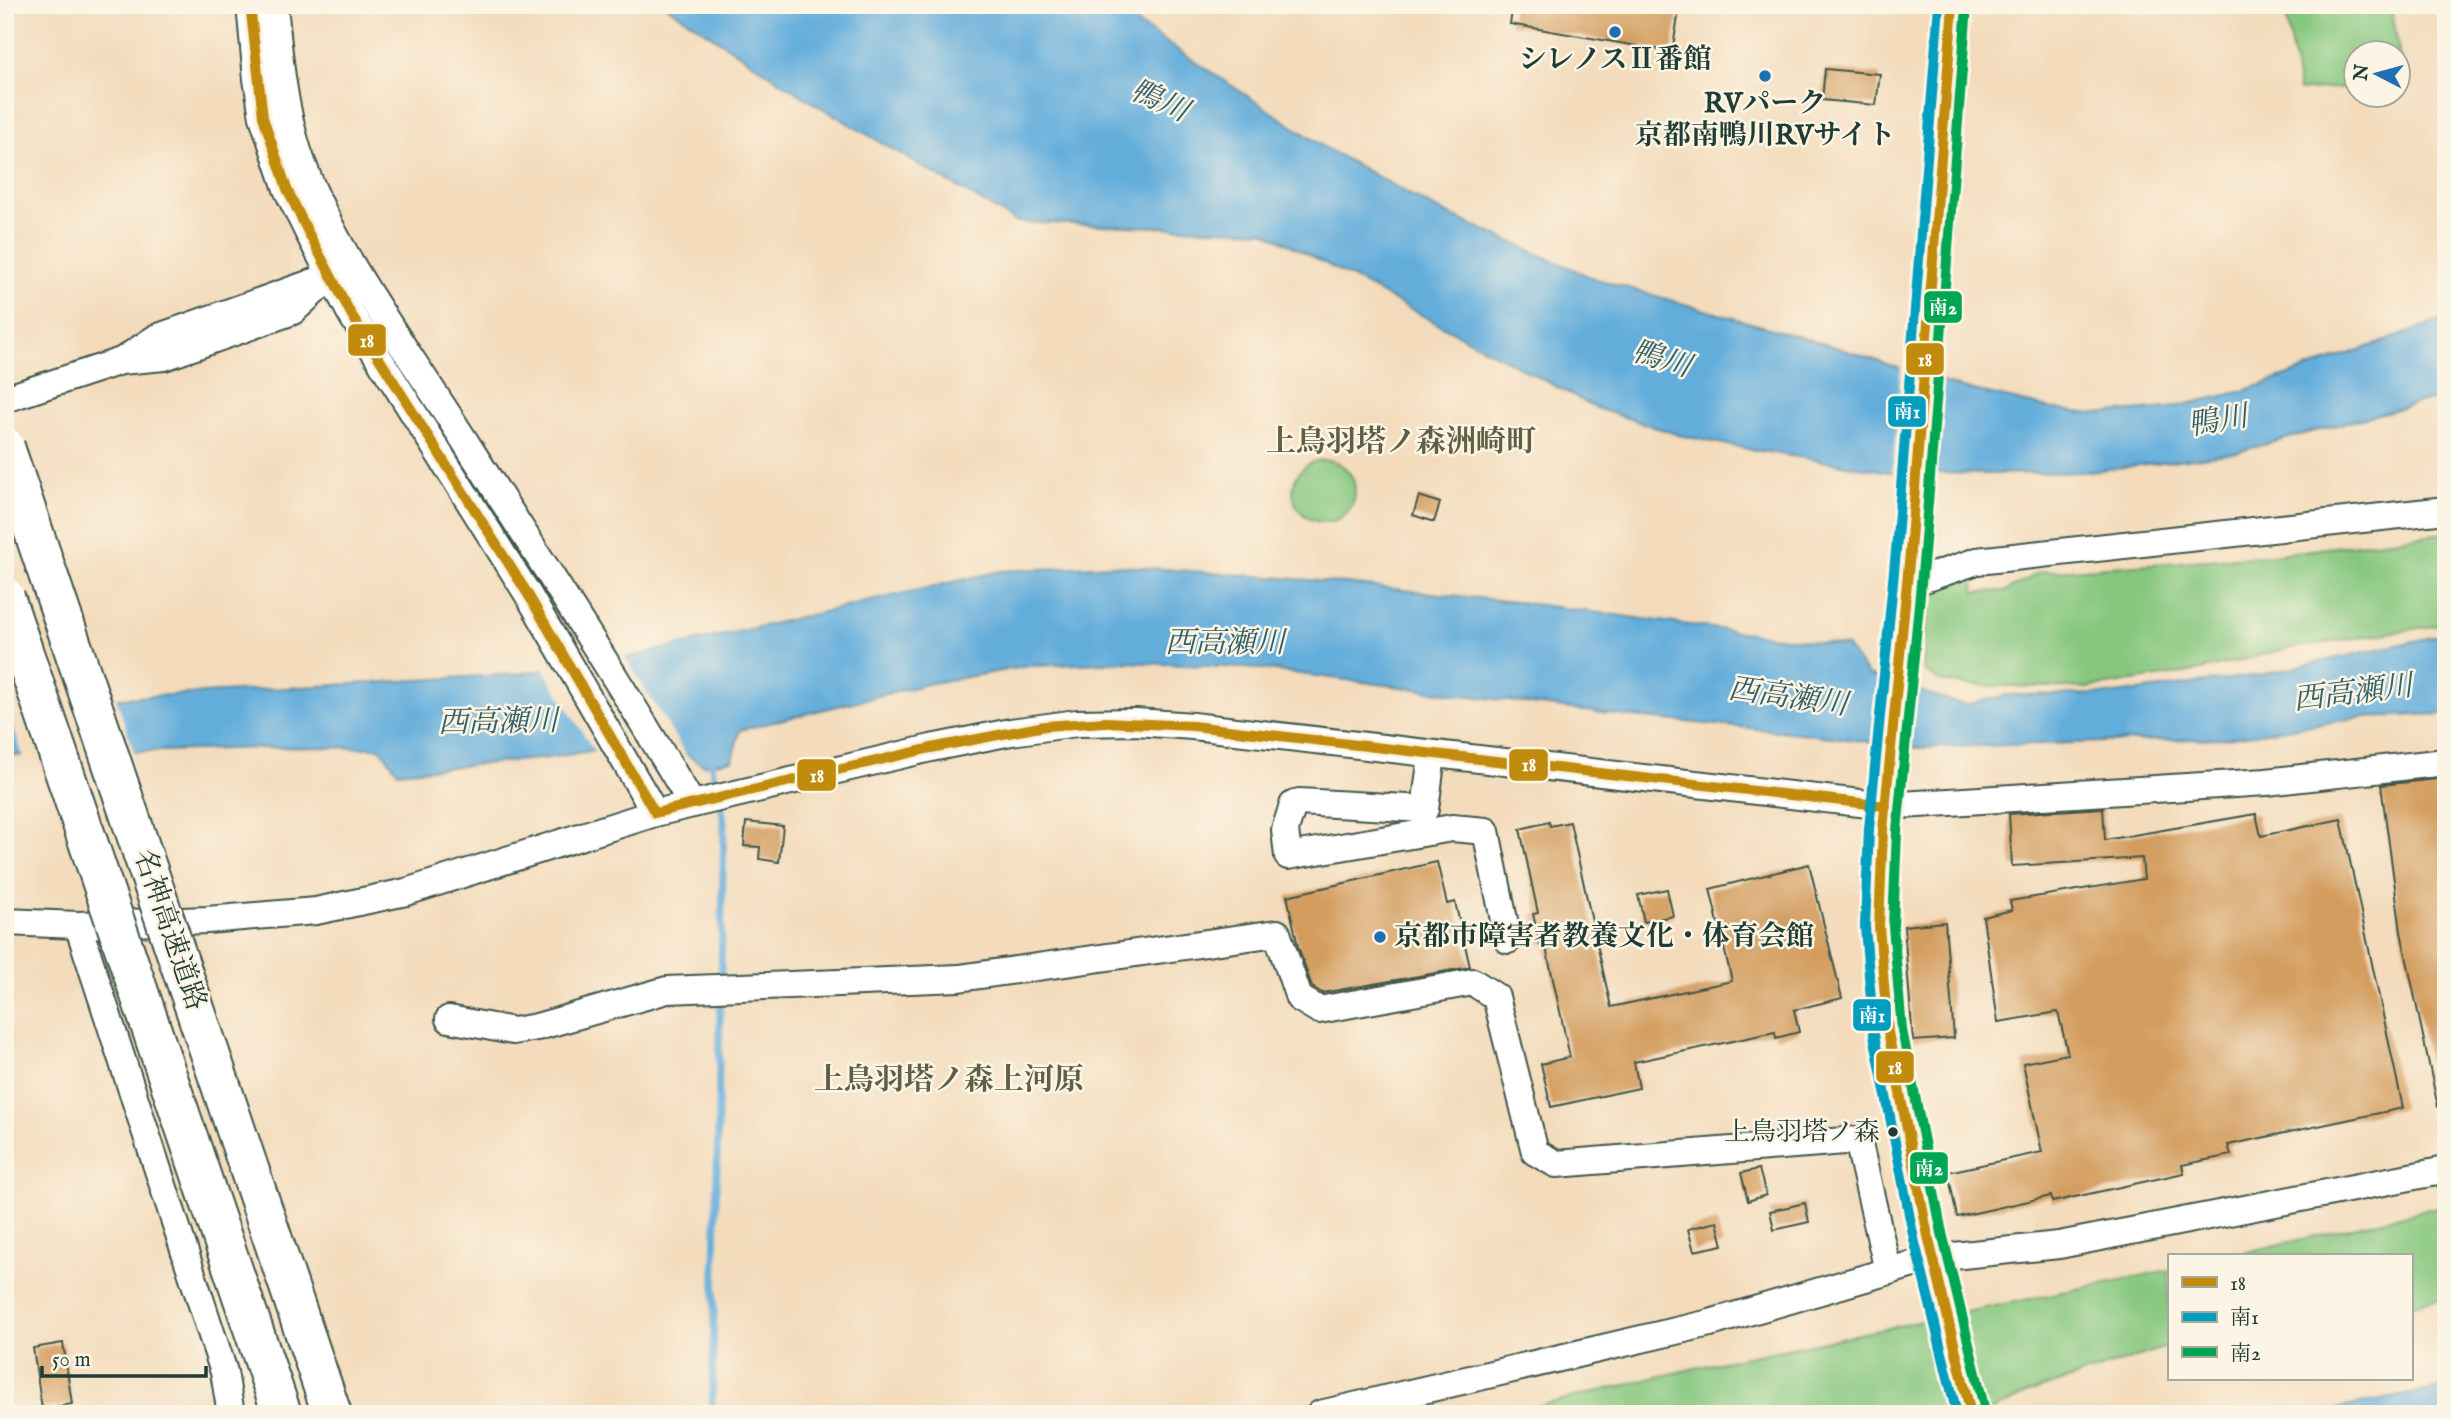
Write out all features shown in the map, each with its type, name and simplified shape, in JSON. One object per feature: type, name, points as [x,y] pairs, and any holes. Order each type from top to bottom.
[{"type":"highway","name":"名神高速道路","points":[[5,447],[332,1414]]},
{"type":"highway","name":"名神高速道路","points":[[5,597],[282,1414]]},
{"type":"main road","points":[[1953,5],[1879,903],[1883,992],[1888,1032],[1936,1264],[1971,1414]]},
{"type":"street","points":[[250,5],[263,117],[287,189],[555,581],[692,804]]},
{"type":"street","points":[[274,5],[283,85],[298,151],[329,220],[351,314],[529,596],[655,813]]},
{"type":"street","points":[[5,399],[121,361],[156,338],[342,271]]},
{"type":"street","points":[[1907,578],[1922,580],[1977,561],[2446,510]]},
{"type":"street","points":[[529,596],[555,581]]},
{"type":"street","points":[[5,922],[78,925],[207,920],[316,911],[407,892],[655,813],[944,745],[1077,723],[1166,723],[1732,787],[1887,795],[2266,782],[2446,762]]},
{"type":"street","points":[[1432,755],[1425,809],[1299,802],[1293,806],[1285,830],[1288,856],[1452,828],[1486,831],[1508,940]]},
{"type":"street","points":[[78,925],[224,1372],[231,1414]]},
{"type":"street","points":[[449,1019],[513,1031],[537,1027],[667,990],[959,978],[1277,933],[1298,998],[1319,1010],[1473,982],[1496,997],[1535,1152],[1556,1164],[1858,1140],[1888,1271]]},
{"type":"street","points":[[1320,1414],[1710,1323],[1888,1271],[2059,1245],[2446,1170]]},
{"type":"green space","points":[[2284,5],[2391,5],[2397,38],[2342,38],[2342,87],[2299,91]]},
{"type":"green space","points":[[1318,460],[1330,460],[1346,469],[1353,479],[1353,503],[1346,513],[1330,522],[1318,522],[1307,517],[1298,508],[1293,497],[1293,485],[1298,474],[1307,465]]},
{"type":"green space","points":[[2446,533],[2446,624],[2286,649],[2197,671],[2087,688],[1969,685],[1940,681],[1923,670],[1927,605],[1946,580],[1974,582],[1975,592],[2006,591],[2040,572],[2264,556]]},
{"type":"green space","points":[[2446,1205],[2446,1298],[2412,1304],[2412,1254],[2238,1254]]},
{"type":"green space","points":[[2168,1270],[2168,1346],[2028,1393],[1986,1414],[1504,1414],[1699,1367]]},
{"type":"water","name":"鴨川","points":[[665,5],[1110,5],[1329,150],[1436,209],[1593,278],[1832,346],[1958,387],[2053,409],[2093,414],[2169,408],[2244,391],[2430,325],[2446,315],[2446,396],[2233,453],[2085,472],[1890,472],[1679,435],[1596,408],[1264,231],[1017,222],[810,101]]},
{"type":"water","name":"西高瀬川","points":[[1111,565],[1310,580],[1525,603],[1846,646],[1868,675],[1964,705],[2008,695],[2115,694],[2260,675],[2446,634],[2446,714],[2365,717],[2226,738],[1917,748],[1799,733],[1624,716],[1262,669],[1127,662],[1029,666],[927,684],[740,730],[732,760],[703,765],[662,739],[549,758],[398,772],[380,748],[295,747],[5,756],[5,705],[517,674],[629,657],[1000,571]]},
{"type":"water","points":[[2446,1387],[2446,1414],[2310,1414]]},
{"type":"pier","points":[[1901,365],[1911,368],[1902,476],[1892,476]]},
{"type":"pier","points":[[623,654],[690,761],[661,743],[596,754],[542,667]]},
{"type":"pier","points":[[115,695],[135,755],[24,759],[5,701]]},
{"type":"building","name":"シレノスⅡ番館","points":[[1513,5],[1680,5],[1672,52],[1510,24]]},
{"type":"building","points":[[1825,69],[1880,74],[1876,105],[1822,100]]},
{"type":"building","points":[[1419,496],[1440,503],[1434,522],[1413,515]]},
{"type":"building","points":[[2446,778],[2446,1106],[2438,1107],[2401,932],[2381,785]]},
{"type":"building","points":[[2103,808],[2105,840],[2256,814],[2261,836],[2341,819],[2403,1108],[2228,1145],[2231,1155],[2182,1165],[2184,1173],[2052,1202],[2051,1196],[1957,1217],[1948,1172],[2042,1152],[2023,1063],[2068,1054],[2058,1012],[1998,1022],[1983,917],[2012,910],[2010,901],[2144,879],[2142,858],[2012,866],[2009,814]]},
{"type":"building","points":[[746,822],[783,826],[779,862],[759,859],[760,847],[744,846]]},
{"type":"building","points":[[1549,822],[1550,826],[1570,822],[1611,1007],[1732,981],[1710,889],[1809,864],[1842,998],[1794,1010],[1799,1032],[1776,1038],[1775,1032],[1634,1062],[1639,1088],[1551,1107],[1541,1064],[1570,1057],[1545,943],[1540,945],[1533,914],[1538,913],[1520,829]]},
{"type":"building","points":[[1437,862],[1447,904],[1455,902],[1470,967],[1322,993],[1312,987],[1298,946],[1287,896]]},
{"type":"building","points":[[1667,889],[1673,916],[1644,922],[1638,895]]},
{"type":"building","points":[[1945,922],[1954,1038],[1913,1041],[1904,926]]},
{"type":"building","points":[[1759,1169],[1766,1195],[1748,1201],[1741,1173]]},
{"type":"building","points":[[1805,1203],[1809,1222],[1774,1230],[1770,1211]]},
{"type":"building","points":[[1717,1222],[1723,1245],[1694,1251],[1688,1229]]},
{"type":"building","points":[[63,1343],[72,1404],[42,1409],[33,1348]]},
{"type":"waterway","points":[[709,756],[718,792]]},
{"type":"waterway","points":[[712,1414],[724,822],[721,804]]},
{"type":"transit line","name":"18","points":[[250,5],[263,117],[287,189],[308,232],[351,314],[529,596],[655,813],[931,748],[1045,726],[1105,722],[1193,726],[1886,806]]},
{"type":"transit line","name":"南1","points":[[1939,5],[1896,551],[1869,829],[1865,927],[1874,1035],[1914,1239],[1957,1414]]},
{"type":"transit line","name":"18","points":[[1953,5],[1910,552],[1883,830],[1879,926],[1888,1032],[1928,1236],[1971,1414]]},
{"type":"transit line","name":"南2","points":[[1967,6],[1924,553],[1897,831],[1893,926],[1902,1030],[1942,1233],[1985,1411]]},
{"type":"place","name":"シレノスⅡ番館","points":[[1615,32]]},
{"type":"place","name":"RVパーク 京都南鴨川RVサイト","points":[[1765,76]]},
{"type":"place","name":"京都市障害者教養文化・体育会館","points":[[1380,937]]},
{"type":"place","name":"上鳥羽塔ノ森","points":[[1893,1132]]},
{"type":"district","name":"上鳥羽塔ノ森洲崎町","points":[[1401,443]]},
{"type":"district","name":"上鳥羽塔ノ森上河原","points":[[949,1081]]}]
